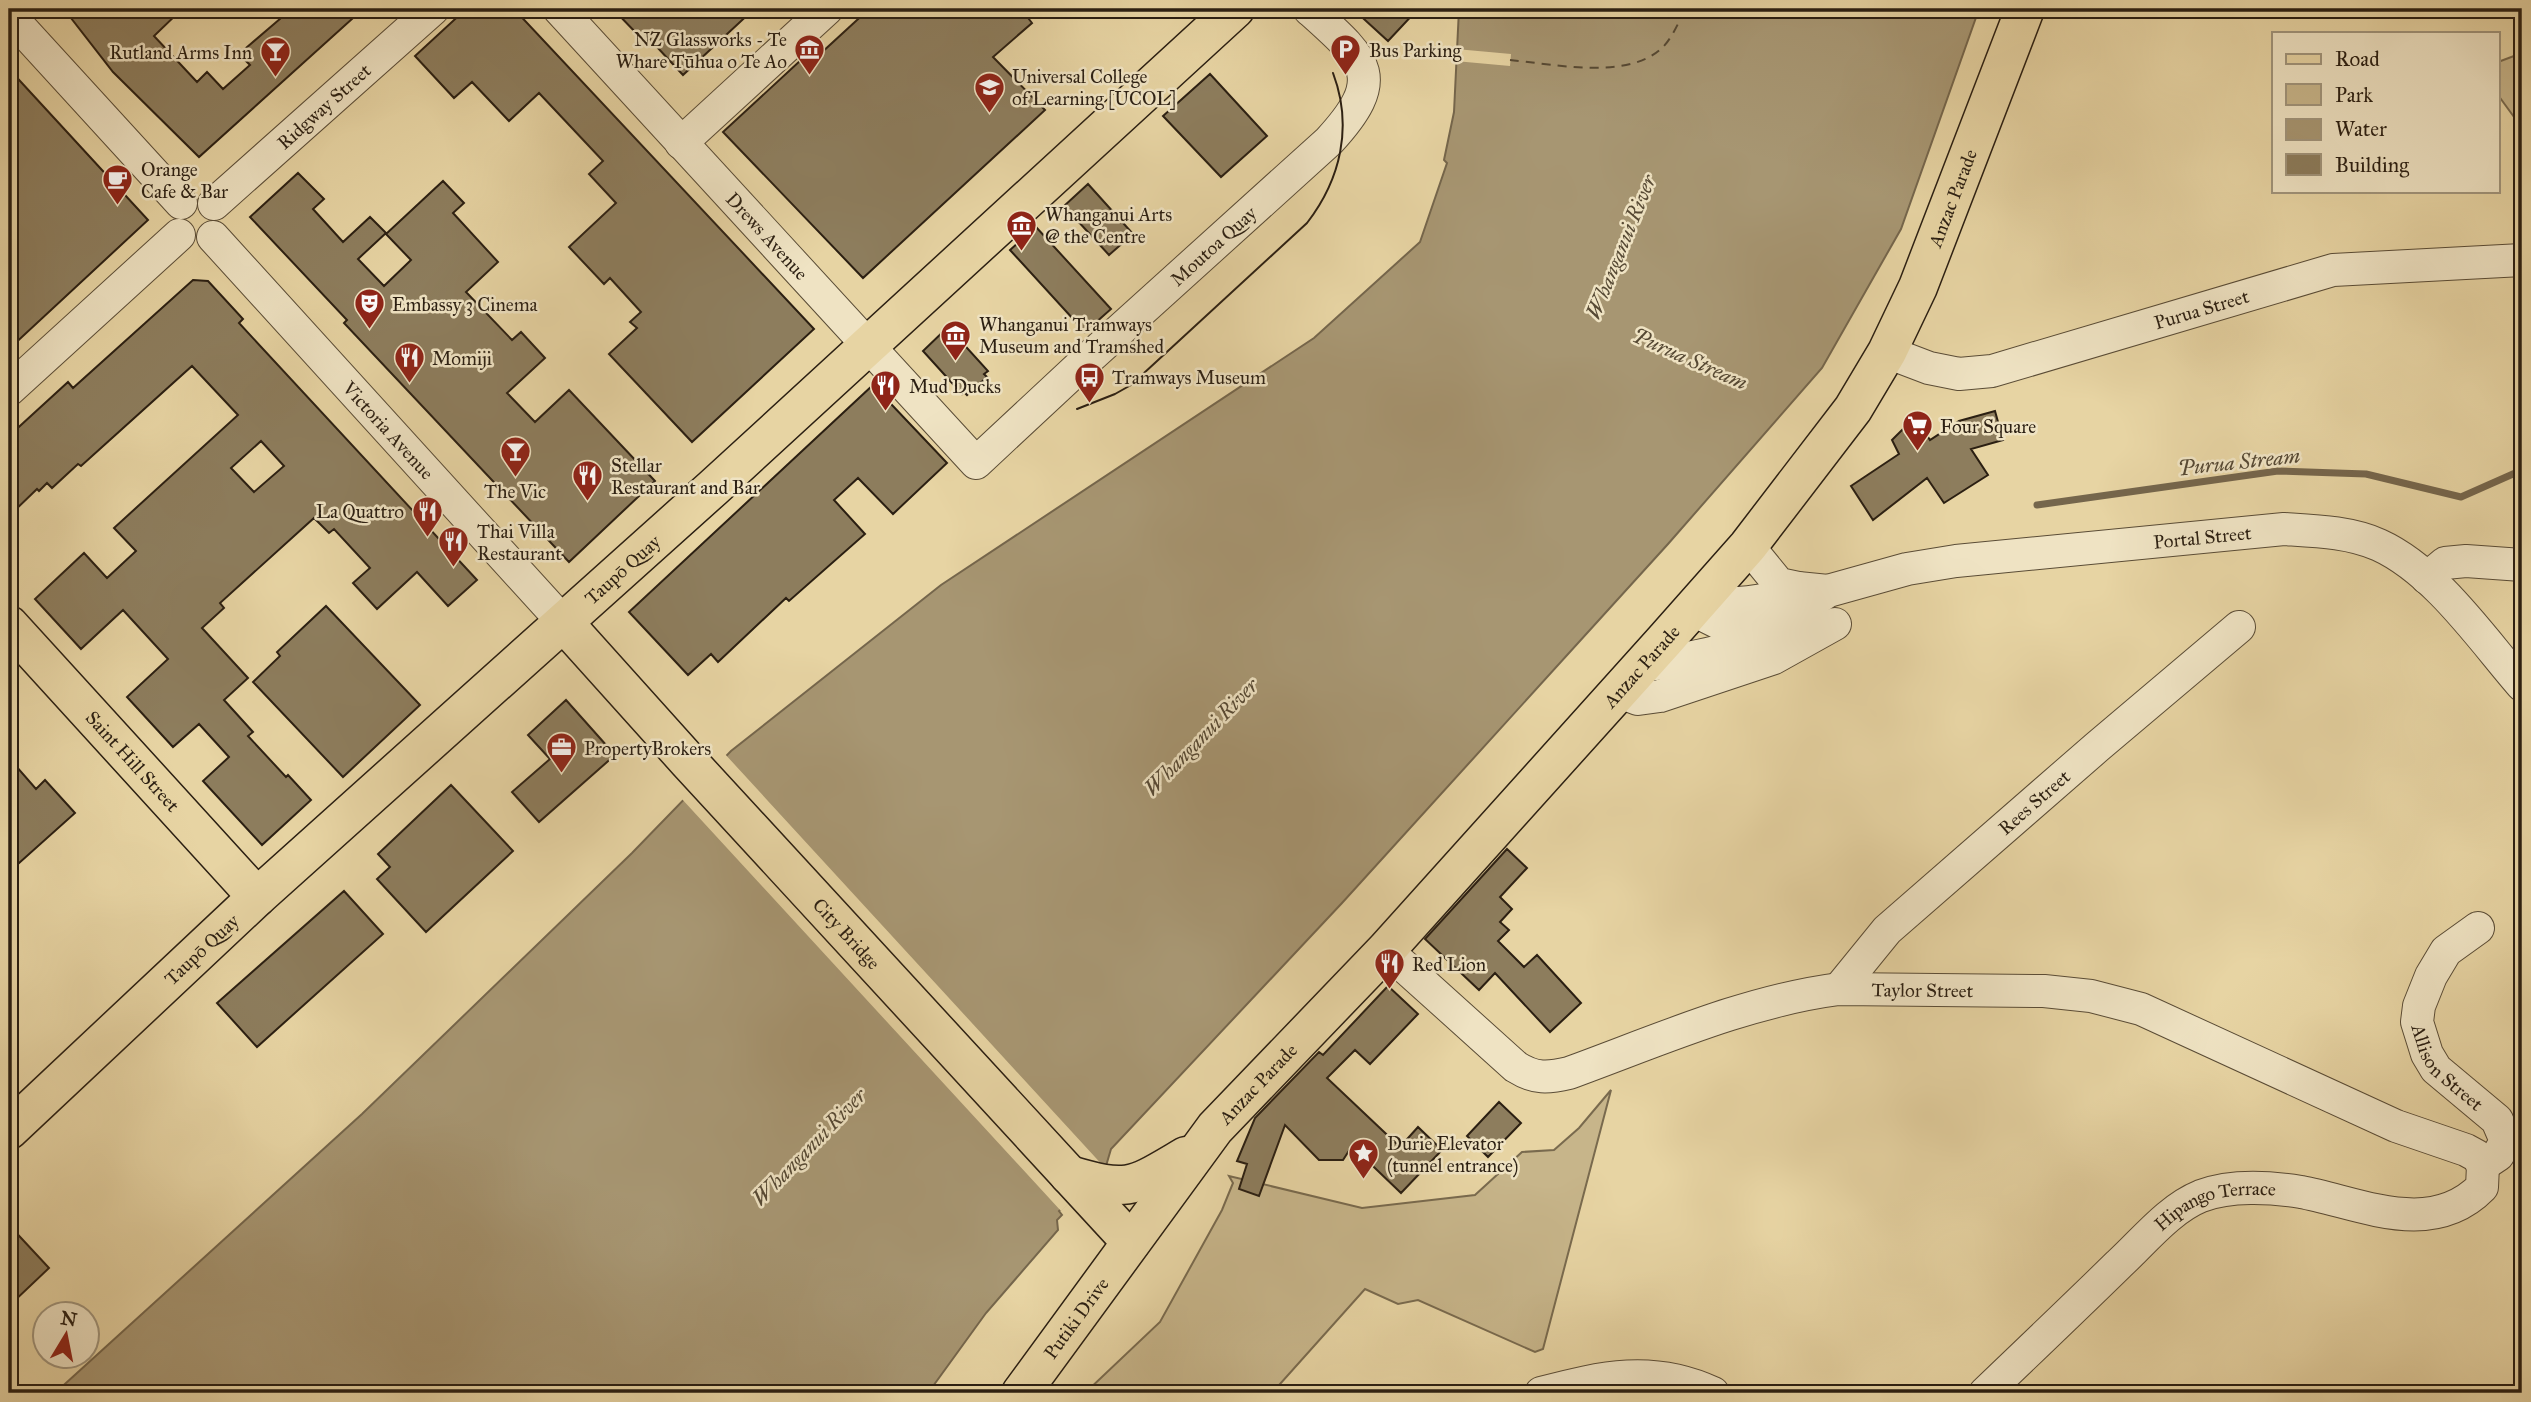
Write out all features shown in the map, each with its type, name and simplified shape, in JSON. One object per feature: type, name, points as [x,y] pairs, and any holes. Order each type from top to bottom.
[{"type":"main road","name":"Taupō Quay","points":[[9,1130],[257,897],[564,623],[1235,9]]},
{"type":"main road","name":"Anzac Parade","points":[[1131,1242],[1215,1128],[1386,950],[1748,546],[1853,409],[1887,352],[1918,286],[2025,9]]},
{"type":"main road","name":"City Bridge","points":[[564,623],[688,761],[1082,1182],[1131,1242]]},
{"type":"main road","name":"Saint Hill Street","points":[[9,625],[257,897]]},
{"type":"main road","points":[[1082,1182],[1121,1187],[1136,1184],[1197,1150]]},
{"type":"main road","name":"Putiki Drive","points":[[1021,1393],[1131,1242]]},
{"type":"street","name":"Ridgway Street","points":[[214,204],[433,9]]},
{"type":"street","name":"Drews Avenue","points":[[559,9],[975,463]]},
{"type":"street","points":[[681,143],[827,9]]},
{"type":"street","name":"Moutoa Quay","points":[[975,463],[1319,151],[1349,118],[1363,93],[1364,76],[1357,55],[1310,9]]},
{"type":"street","points":[[9,15],[181,203]]},
{"type":"street","points":[[197,197],[214,204],[220,221],[213,237],[208,241],[196,243],[180,236],[174,219],[181,203],[197,197]]},
{"type":"street","points":[[9,390],[180,236]]},
{"type":"street","name":"Victoria Avenue","points":[[213,237],[564,623]]},
{"type":"street","name":"Purua Street","points":[[1887,352],[1929,368],[1959,374],[1992,371],[2333,270],[2522,260]]},
{"type":"street","name":"Portal Street","points":[[1699,599],[1805,599],[1908,569],[1956,561],[2284,529],[2320,531],[2379,545],[2403,559],[2427,578],[2522,685]]},
{"type":"street","points":[[1748,546],[1779,583],[1805,599]]},
{"type":"street","points":[[2427,578],[2445,563],[2466,561],[2522,565]]},
{"type":"street","name":"Portal Street","points":[[1628,679],[1665,663],[1759,640],[1805,599]]},
{"type":"street","points":[[1628,679],[1638,699],[1660,696],[1765,661],[1835,624]]},
{"type":"street","name":"Rees Street","points":[[1839,989],[1887,930],[2239,627]]},
{"type":"street","name":"Allison Street","points":[[2478,928],[2446,951],[2431,976],[2419,1006],[2417,1022],[2427,1054],[2436,1069],[2497,1120],[2502,1129],[2506,1141],[2498,1155],[2483,1165]]},
{"type":"street","name":"Taylor Street","points":[[1386,950],[1516,1068],[1542,1078],[1569,1073],[1755,1006],[1787,998],[1839,989],[2044,991],[2091,996],[2141,1009],[2396,1126],[2466,1150],[2477,1156],[2483,1165]]},
{"type":"street","name":"Hipango Terrace","points":[[1985,1393],[2166,1219],[2202,1196],[2245,1189],[2271,1189],[2302,1193],[2399,1215],[2427,1213],[2471,1198],[2483,1186],[2483,1165]]},
{"type":"street","points":[[1541,1393],[1585,1381],[1646,1375],[1684,1382],[1713,1393]]},
{"type":"green space","points":[[2522,53],[2522,128],[2500,98],[2500,61]]},
{"type":"green space","points":[[1611,1090],[1543,1349],[1535,1352],[1418,1300],[1398,1304],[1365,1289],[1272,1393],[1085,1393],[1160,1322],[1222,1210],[1233,1183],[1229,1176],[1362,1208],[1475,1195],[1522,1152],[1554,1150],[1579,1128]]},
{"type":"water","name":"Whanganui River","points":[[1459,9],[1979,9],[1901,229],[1822,368],[1668,544],[1342,903],[1111,1149],[1106,1166],[1059,1211],[1062,1215],[1057,1220],[1058,1230],[986,1313],[928,1393],[55,1393],[80,1370],[102,1370],[102,1350],[362,1114],[632,853],[731,751],[941,585],[1314,338],[1420,242],[1447,163],[1444,160],[1454,112]]},
{"type":"pier","points":[[1456,49],[1511,54],[1510,66],[1455,61]]},
{"type":"pier","points":[[724,753],[1106,1169],[1061,1211],[681,798]]},
{"type":"building","points":[[64,9],[182,9],[154,36],[197,82],[207,72],[223,89],[250,65],[239,54],[288,12],[292,13],[297,9],[363,9],[199,157],[113,72]]},
{"type":"building","points":[[466,9],[514,9],[814,329],[692,442],[609,354],[637,328],[630,322],[641,312],[610,278],[604,284],[569,247],[616,203],[589,174],[603,161],[539,93],[509,121],[472,82],[454,98],[415,56]]},
{"type":"building","points":[[613,9],[754,9],[683,75],[644,33],[640,37]]},
{"type":"building","points":[[869,9],[1021,9],[1032,23],[993,57],[1045,110],[863,278],[723,132],[814,48],[820,54]]},
{"type":"building","points":[[1353,9],[1418,9],[1388,41]]},
{"type":"building","points":[[9,69],[148,220],[9,349]]},
{"type":"building","points":[[1210,74],[1267,136],[1221,177],[1163,116]]},
{"type":"building","points":[[298,173],[324,199],[313,209],[343,242],[370,217],[386,233],[358,259],[384,286],[411,260],[386,234],[443,181],[464,203],[453,213],[498,262],[466,292],[512,340],[521,332],[545,358],[507,393],[535,422],[569,390],[655,481],[569,562],[344,323],[347,320],[250,217]]},
{"type":"building","points":[[1088,184],[1133,234],[1109,255],[1064,206]]},
{"type":"building","points":[[1036,227],[1111,309],[1085,332],[1010,250]]},
{"type":"building","points":[[193,280],[208,281],[243,319],[239,323],[477,580],[448,606],[417,572],[377,609],[353,583],[370,568],[334,529],[329,533],[314,518],[220,603],[224,608],[202,628],[248,678],[224,700],[253,732],[248,736],[311,800],[262,845],[203,781],[229,757],[199,724],[173,747],[127,697],[168,659],[123,610],[81,649],[35,599],[84,553],[107,578],[136,551],[114,528],[238,415],[192,366],[81,466],[78,464],[52,488],[47,483],[39,491],[37,489],[9,516],[9,436],[68,382],[73,388]],"holes":[[[261,441],[284,466],[254,492],[231,468]]]},
{"type":"building","name":"Whanganui Tramways Museum and Tramshed","points":[[948,327],[988,371],[984,374],[987,377],[967,395],[964,392],[962,394],[923,351]]},
{"type":"building","points":[[873,385],[947,463],[893,514],[858,478],[834,500],[865,534],[789,601],[786,598],[718,662],[711,654],[688,675],[629,612]]},
{"type":"building","points":[[1995,411],[2003,440],[1971,449],[1988,475],[1944,503],[1927,478],[1873,520],[1851,486],[1899,454],[1892,440],[1915,417],[1930,440],[1959,421]]},
{"type":"building","points":[[326,606],[420,705],[343,777],[253,682],[280,656],[277,652]]},
{"type":"building","name":"PropertyBrokers","points":[[566,700],[615,755],[539,822],[512,792],[550,759],[528,735]]},
{"type":"building","points":[[9,758],[36,789],[45,780],[75,813],[9,872]]},
{"type":"building","points":[[451,785],[513,851],[426,932],[377,879],[390,867],[378,854]]},
{"type":"building","points":[[1507,849],[1527,868],[1500,897],[1512,909],[1500,922],[1509,930],[1498,941],[1524,967],[1537,955],[1581,1003],[1550,1032],[1495,973],[1479,990],[1425,939]]},
{"type":"building","points":[[344,891],[383,934],[257,1047],[217,1003]]},
{"type":"building","points":[[1388,986],[1418,1014],[1370,1064],[1355,1050],[1327,1078],[1400,1147],[1418,1127],[1442,1150],[1401,1193],[1352,1146],[1343,1160],[1319,1160],[1285,1125],[1259,1196],[1239,1189],[1247,1164],[1237,1161],[1255,1118],[1319,1052],[1323,1055]]},
{"type":"building","points":[[1499,1102],[1521,1123],[1488,1157],[1467,1136]]},
{"type":"building","points":[[9,1225],[49,1268],[9,1306]]},
{"type":"waterway","name":"Purua Stream","points":[[2037,505],[2278,471],[2366,474],[2461,497],[2522,470]]},
{"type":"ferry route","points":[[1510,60],[1590,68],[1631,64],[1663,47],[1673,34],[1685,9]]},
{"type":"tram line","points":[[1077,409],[1131,385],[1307,223],[1328,188],[1340,151],[1342,113],[1333,73]]},
{"type":"place","name":"NZ Glassworks - Te Whare Tūhua o Te Ao","points":[[810,77]]},
{"type":"place","name":"Bus Parking","points":[[1346,77]]},
{"type":"place","name":"Rutland Arms Inn","points":[[275,79]]},
{"type":"place","name":"Universal College of Learning [UCOL]","points":[[989,114]]},
{"type":"place","name":"Orange Cafe & Bar","points":[[118,207]]},
{"type":"place","name":"Whanganui Arts @ the Centre","points":[[1022,252]]},
{"type":"place","name":"Embassy 3 Cinema","points":[[369,331]]},
{"type":"place","name":"Whanganui Tramways Museum and Tramshed","points":[[956,362]]},
{"type":"place","name":"Momiji","points":[[409,385]]},
{"type":"place","name":"Tramways Museum","points":[[1089,404]]},
{"type":"place","name":"Mud Ducks","points":[[886,413]]},
{"type":"place","name":"Four Square","points":[[1917,453]]},
{"type":"place","name":"The Vic","points":[[515,479]]},
{"type":"place","name":"Stellar Restaurant and Bar","points":[[588,503]]},
{"type":"place","name":"La Quattro","points":[[427,538]]},
{"type":"place","name":"Thai Villa Restaurant","points":[[454,569]]},
{"type":"place","name":"PropertyBrokers","points":[[561,775]]},
{"type":"place","name":"Red Lion","points":[[1389,991]]},
{"type":"place","name":"Durie Elevator (tunnel entrance)","points":[[1364,1181]]}]
